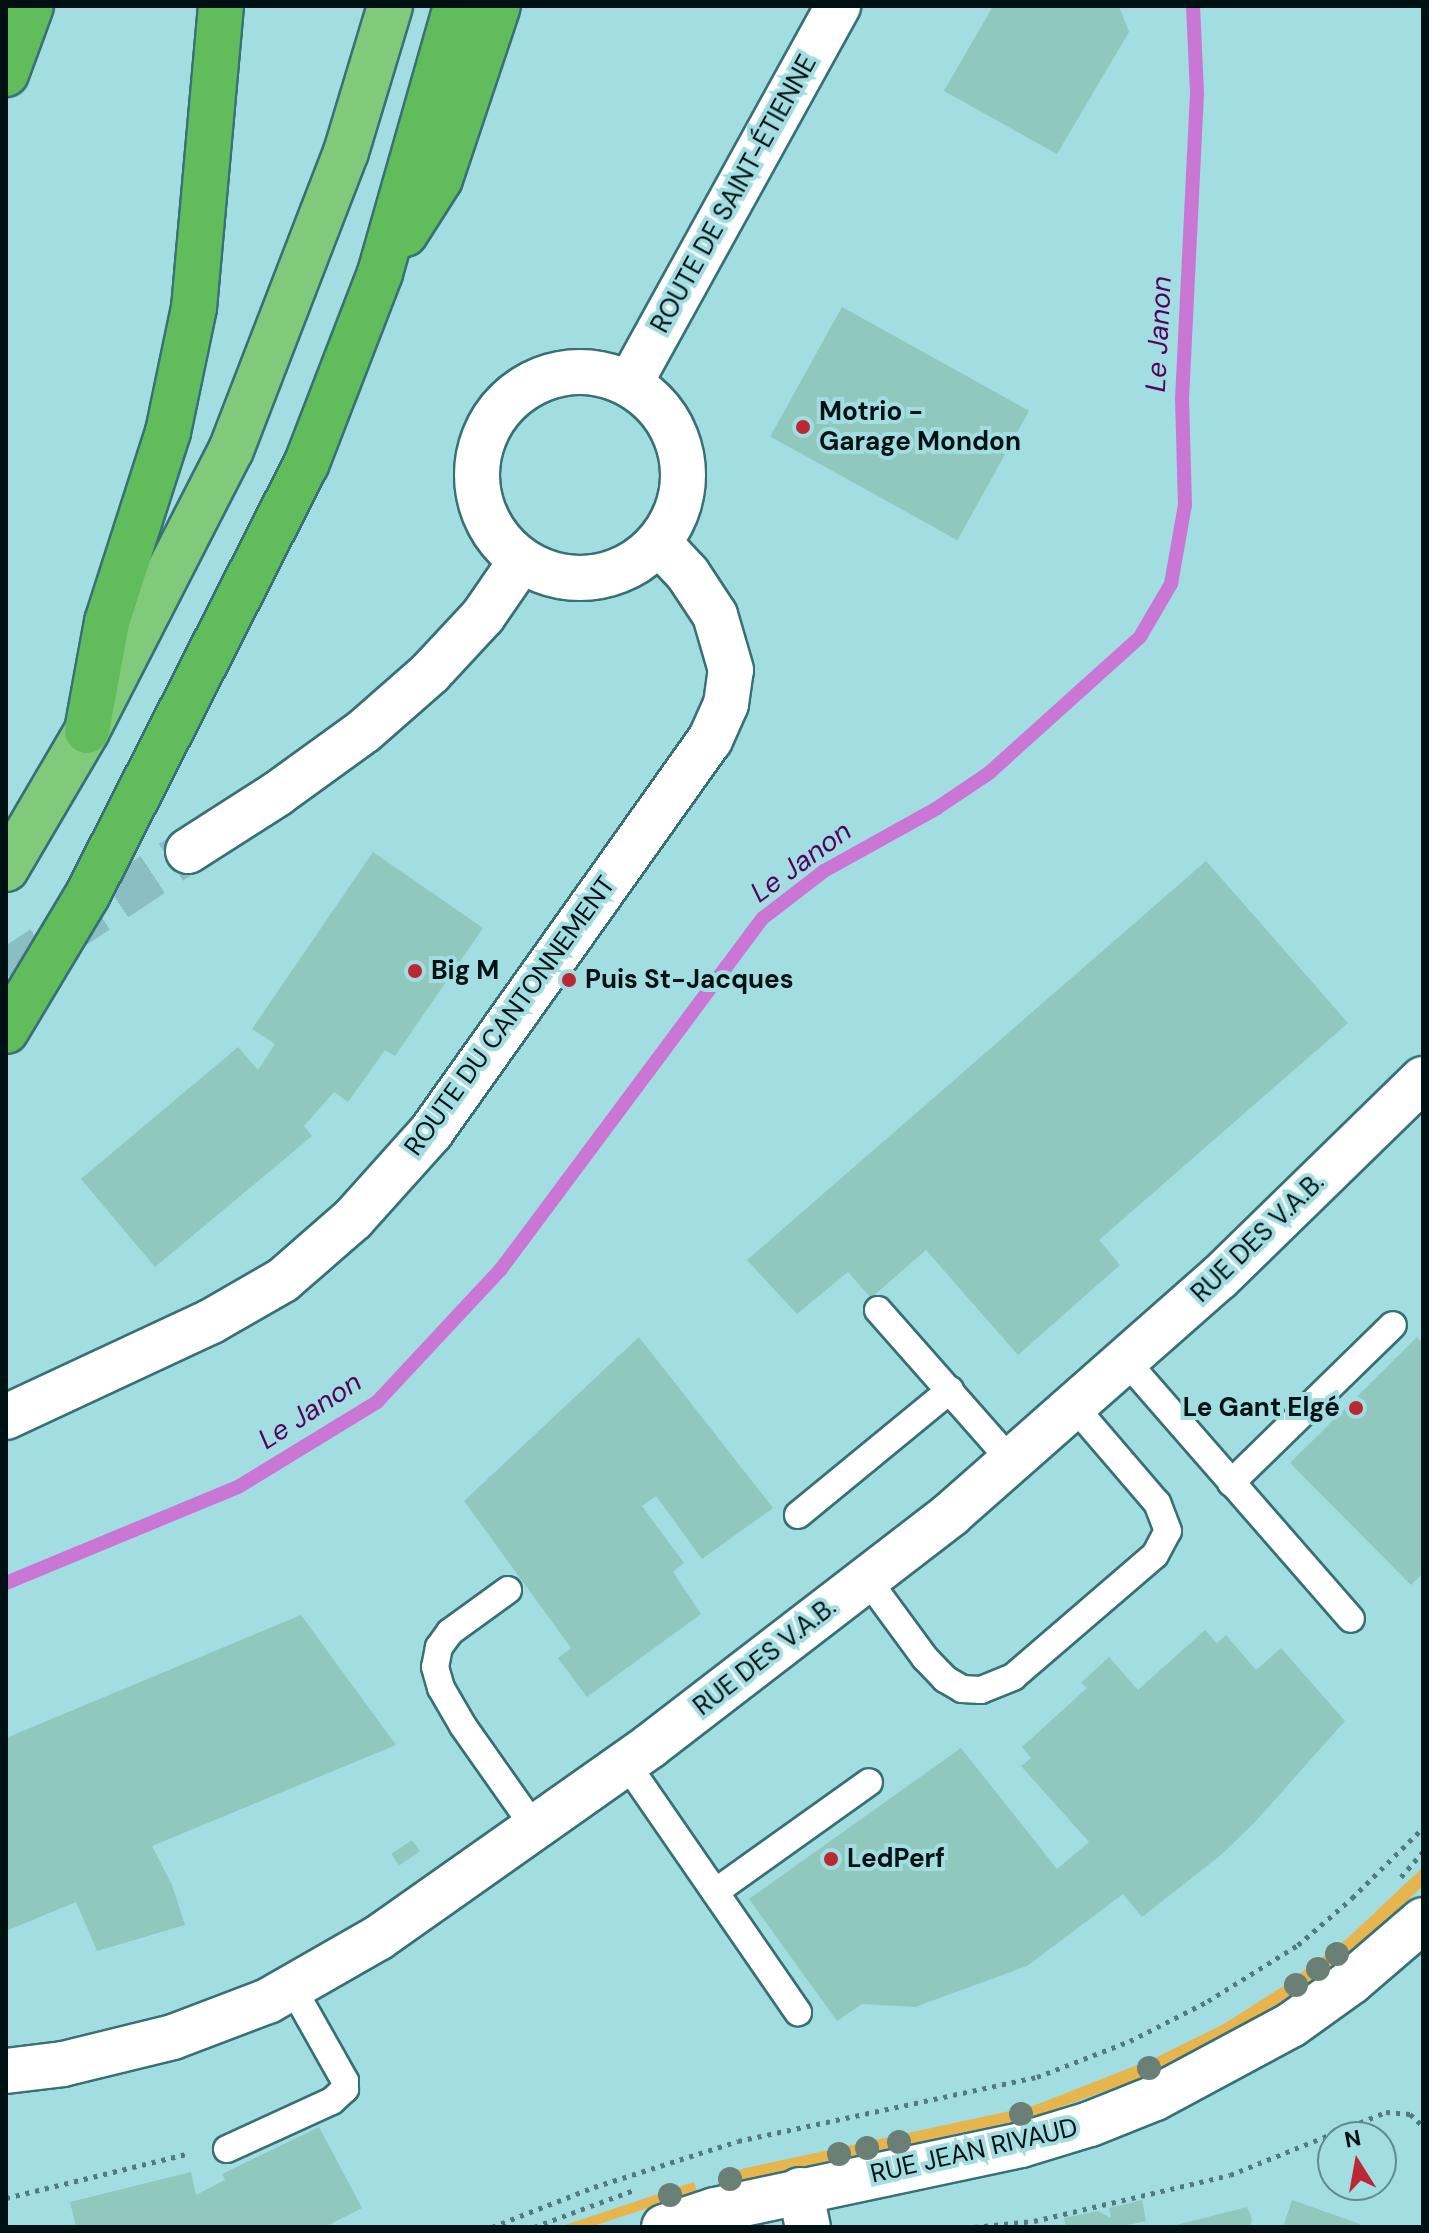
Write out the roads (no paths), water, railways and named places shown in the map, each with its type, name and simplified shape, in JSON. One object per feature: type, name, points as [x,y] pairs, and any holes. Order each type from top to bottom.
[{"type":"highway","points":[[6,74],[31,6]]},
{"type":"highway","points":[[87,731],[107,622],[168,432],[194,308],[221,6]]},
{"type":"highway","points":[[6,869],[87,731],[231,450],[346,152],[390,6]]},
{"type":"highway","points":[[6,1031],[88,894],[306,465],[380,273],[456,6]]},
{"type":"highway","points":[[380,273],[440,179],[498,6]]},
{"type":"street","name":"ROUTE DE SAINT-ÉTIENNE","points":[[630,383],[838,6]]},
{"type":"street","points":[[562,372],[597,372],[630,383],[655,402],[673,427],[682,456],[683,487],[675,517],[659,543],[636,563],[608,574],[578,579],[549,574],[521,561],[496,536],[481,505],[476,470],[483,436],[502,407],[528,384],[562,372]]},
{"type":"street","name":"ROUTE DU CANTONNEMENT","points":[[6,1417],[210,1322],[283,1280],[353,1219],[431,1132],[710,740],[726,704],[731,670],[715,615],[688,574],[659,543]]},
{"type":"street","points":[[188,851],[277,794],[364,731],[430,673],[483,616],[521,561]]},
{"type":"street","name":"RUE DES V.A.B.","points":[[6,2071],[63,2064],[173,2037],[268,2001],[378,1938],[626,1763],[951,1514],[1219,1278],[1423,1079]]},
{"type":"street","name":"RUE JEAN RIVAUD","points":[[664,2227],[715,2210],[804,2209],[1090,2124],[1155,2098],[1291,2025],[1351,1982],[1423,1920]]},
{"type":"lane","points":[[878,1310],[1011,1461]]},
{"type":"lane","points":[[1231,1483],[1393,1325]]},
{"type":"lane","points":[[1126,1361],[1351,1619]]},
{"type":"lane","points":[[798,1515],[950,1390]]},
{"type":"lane","points":[[867,1579],[945,1679],[962,1689],[981,1690],[1013,1677],[1155,1555],[1168,1531],[1157,1503],[1074,1406]]},
{"type":"lane","points":[[508,1590],[450,1632],[439,1647],[435,1667],[441,1688],[463,1726],[535,1828]]},
{"type":"lane","points":[[626,1763],[798,2012]]},
{"type":"lane","points":[[715,1892],[869,1782]]},
{"type":"lane","points":[[227,2149],[332,2101],[345,2089],[345,2081],[292,1987]]},
{"type":"waterway","name":"Le Janon","points":[[6,1583],[238,1487],[377,1402],[501,1269],[763,918],[824,871],[937,808],[989,773],[1140,637],[1171,584],[1185,505],[1182,400],[1197,93],[1193,6]]},
{"type":"tunnel","points":[[6,972],[188,851]]},
{"type":"place","name":"Motrio - Garage Mondon","points":[[803,427]]},
{"type":"place","name":"Big M","points":[[415,971]]},
{"type":"place","name":"Puis St-Jacques","points":[[569,980]]},
{"type":"place","name":"Le Gant Elgé","points":[[1356,1408]]},
{"type":"place","name":"LedPerf","points":[[831,1859]]}]
